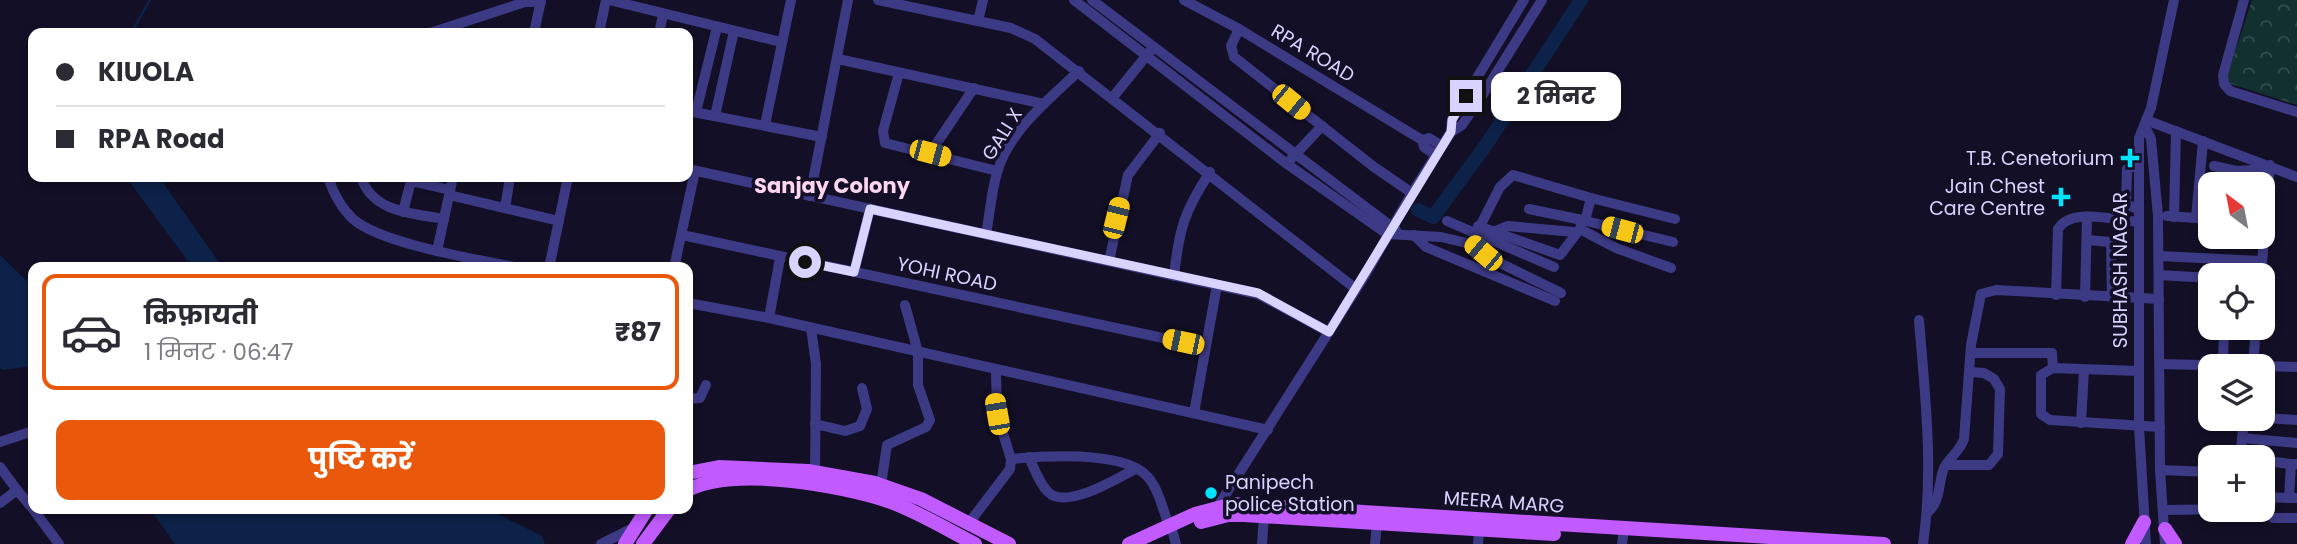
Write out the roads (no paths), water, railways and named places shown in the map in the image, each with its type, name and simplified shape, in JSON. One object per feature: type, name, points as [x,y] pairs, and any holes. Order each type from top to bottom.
[{"type":"main road","points":[[693,472],[719,467],[816,472],[881,485],[921,499],[1009,544]]},
{"type":"main road","points":[[693,488],[719,479],[827,488],[887,501],[918,513],[964,541],[975,544]]},
{"type":"main road","name":"MEERA MARG","points":[[1129,544],[1173,534],[1219,506],[1241,505],[1730,544]]},
{"type":"main road","points":[[625,544],[643,514]]},
{"type":"main road","points":[[643,544],[665,514]]},
{"type":"main road","name":"MEERA MARG","points":[[1151,544],[1209,519],[1227,515],[1377,523],[1478,537],[1623,537],[1884,544]]},
{"type":"main road","points":[[2132,544],[2144,522]]},
{"type":"main road","points":[[2165,529],[2175,544]]},
{"type":"street","points":[[600,28],[607,0],[781,42]]},
{"type":"street","points":[[765,125],[791,0]]},
{"type":"street","points":[[810,196],[848,0]]},
{"type":"street","points":[[878,0],[1025,33],[1160,133],[1356,289]]},
{"type":"street","points":[[978,21],[983,0]]},
{"type":"street","points":[[1074,0],[1150,51]]},
{"type":"street","points":[[1092,0],[1150,51],[1291,160],[1392,231],[1414,235],[1475,234],[1493,232],[1508,226],[1580,226],[1623,251],[1671,268]]},
{"type":"street","name":"RPA ROAD","points":[[1184,0],[1239,29],[1422,140],[1424,147],[1439,151]]},
{"type":"street","points":[[1451,132],[1452,120],[1524,0]]},
{"type":"street","points":[[1209,519],[1356,289],[1451,132],[1462,125],[1482,96],[1542,0]]},
{"type":"street","name":"SUBHASH NAGAR","points":[[2146,544],[2138,371],[2139,138],[2146,123],[2174,0]]},
{"type":"street","points":[[2244,0],[2223,75],[2224,84],[2230,91],[2297,112]]},
{"type":"street","points":[[444,28],[517,3],[541,1],[535,28]]},
{"type":"street","points":[[660,28],[663,15]]},
{"type":"street","points":[[693,108],[717,27]]},
{"type":"street","points":[[1239,29],[1231,46],[1234,57],[1412,193]]},
{"type":"street","points":[[715,116],[734,32]]},
{"type":"street","points":[[1113,97],[1150,51]]},
{"type":"street","points":[[838,59],[1044,104]]},
{"type":"street","name":"GALI X","points":[[986,233],[997,172],[1012,143],[1044,104],[1079,71]]},
{"type":"street","points":[[899,73],[883,131],[885,143],[997,172]]},
{"type":"street","points":[[930,153],[974,88]]},
{"type":"street","points":[[693,111],[822,137]]},
{"type":"street","points":[[2146,123],[2176,131],[2297,177]]},
{"type":"street","points":[[2146,123],[2151,139],[2158,216],[2160,470],[2165,544]]},
{"type":"street","points":[[1291,160],[1321,126]]},
{"type":"street","points":[[2174,217],[2176,131]]},
{"type":"street","points":[[1109,261],[1128,175],[1160,133]]},
{"type":"street","points":[[2158,216],[2196,218],[2203,141]]},
{"type":"street","points":[[2214,166],[2236,171],[2270,167]]},
{"type":"street","points":[[2269,172],[2270,167]]},
{"type":"street","points":[[693,170],[986,233],[1273,299],[1329,332]]},
{"type":"street","points":[[1174,276],[1178,236],[1187,208],[1209,172]]},
{"type":"street","points":[[1475,234],[1509,176],[1675,219]]},
{"type":"street","points":[[330,182],[338,201],[351,218],[366,229],[438,251],[491,262]]},
{"type":"street","points":[[364,182],[373,198],[403,212],[444,219]]},
{"type":"street","points":[[403,212],[411,182]]},
{"type":"street","points":[[421,182],[505,208],[559,221]]},
{"type":"street","points":[[438,251],[452,182]]},
{"type":"street","points":[[505,208],[509,182]]},
{"type":"street","points":[[550,262],[567,182]]},
{"type":"street","points":[[675,262],[689,182]]},
{"type":"street","points":[[1493,232],[1558,256],[1580,226],[1591,198]]},
{"type":"street","points":[[854,272],[870,209]]},
{"type":"street","points":[[1529,209],[1580,226],[1673,243]]},
{"type":"street","points":[[2056,295],[2058,229],[2063,221],[2074,217],[2138,222]]},
{"type":"street","points":[[2085,297],[2087,218]]},
{"type":"street","points":[[1447,221],[1554,267]]},
{"type":"street","points":[[1414,235],[1426,247],[1558,297],[1502,264],[1475,234]]},
{"type":"street","name":"YOHI ROAD","points":[[682,235],[1205,347]]},
{"type":"street","points":[[2087,240],[2111,242],[2112,298]]},
{"type":"street","points":[[2159,256],[2262,261],[2262,249]]},
{"type":"street","points":[[769,318],[780,258]]},
{"type":"street","points":[[2159,275],[2198,277]]},
{"type":"street","points":[[1194,413],[1217,285]]},
{"type":"street","points":[[1928,512],[1937,499],[1946,465],[1961,449],[1964,439],[1971,353],[1981,294],[1996,290],[2159,299]]},
{"type":"street","points":[[693,304],[811,327],[996,371],[1268,429]]},
{"type":"street","points":[[881,485],[887,445],[929,425],[918,385],[918,352],[905,305]]},
{"type":"street","points":[[1919,320],[1929,467],[1928,512],[1923,544]]},
{"type":"street","points":[[811,327],[816,363],[816,472]]},
{"type":"street","points":[[1971,353],[2052,353],[2053,368]]},
{"type":"street","points":[[2160,364],[2198,365]]},
{"type":"street","points":[[2275,366],[2297,367]]},
{"type":"street","points":[[2138,371],[2053,368],[2041,375],[2041,414],[2050,420],[2160,427]]},
{"type":"street","points":[[2081,423],[2084,370]]},
{"type":"street","points":[[968,523],[1007,475],[1012,459],[997,414],[996,371]]},
{"type":"street","points":[[1946,465],[1989,465],[1998,454],[2000,389],[1994,379],[1984,373],[1970,372]]},
{"type":"street","points":[[693,398],[703,396],[706,386]]},
{"type":"street","points":[[815,424],[845,430],[860,426],[867,409],[862,388]]},
{"type":"street","points":[[2275,419],[2297,420]]},
{"type":"street","points":[[2241,445],[2244,431]]},
{"type":"street","points":[[0,442],[28,433]]},
{"type":"street","points":[[2242,438],[2297,443]]},
{"type":"street","points":[[1012,459],[1088,456],[1105,458],[1144,473],[1154,486],[1173,534]]},
{"type":"street","points":[[1029,457],[1049,494],[1059,498],[1073,498],[1135,469]]},
{"type":"street","points":[[2275,462],[2294,464],[2293,498],[2275,497]]},
{"type":"street","points":[[0,467],[28,503]]},
{"type":"street","points":[[2160,470],[2198,472]]},
{"type":"street","points":[[0,503],[18,490]]},
{"type":"street","points":[[2163,510],[2198,510]]},
{"type":"street","points":[[37,514],[59,544]]},
{"type":"street","points":[[1262,544],[1264,516]]},
{"type":"street","points":[[2275,518],[2297,518]]},
{"type":"street","points":[[1375,544],[1377,523]]},
{"type":"street","points":[[601,544],[635,527]]},
{"type":"water","points":[[130,182],[163,182],[219,262],[189,262]]},
{"type":"water","points":[[0,255],[28,282],[28,367],[2,370]]},
{"type":"water","points":[[154,514],[497,514],[542,536],[545,544],[175,544]]},
{"type":"waterway","points":[[134,28],[150,0]]},
{"type":"waterway","points":[[1418,210],[1433,217],[1486,145],[1581,0]]},
{"type":"place","name":"T.B. Cenetorium","points":[[2130,158]]},
{"type":"place","name":"Jain Chest Care Centre","points":[[2061,197]]},
{"type":"place","name":"Panipech police Station","points":[[1211,493]]},
{"type":"district","name":"Sanjay Colony","points":[[832,185]]}]
